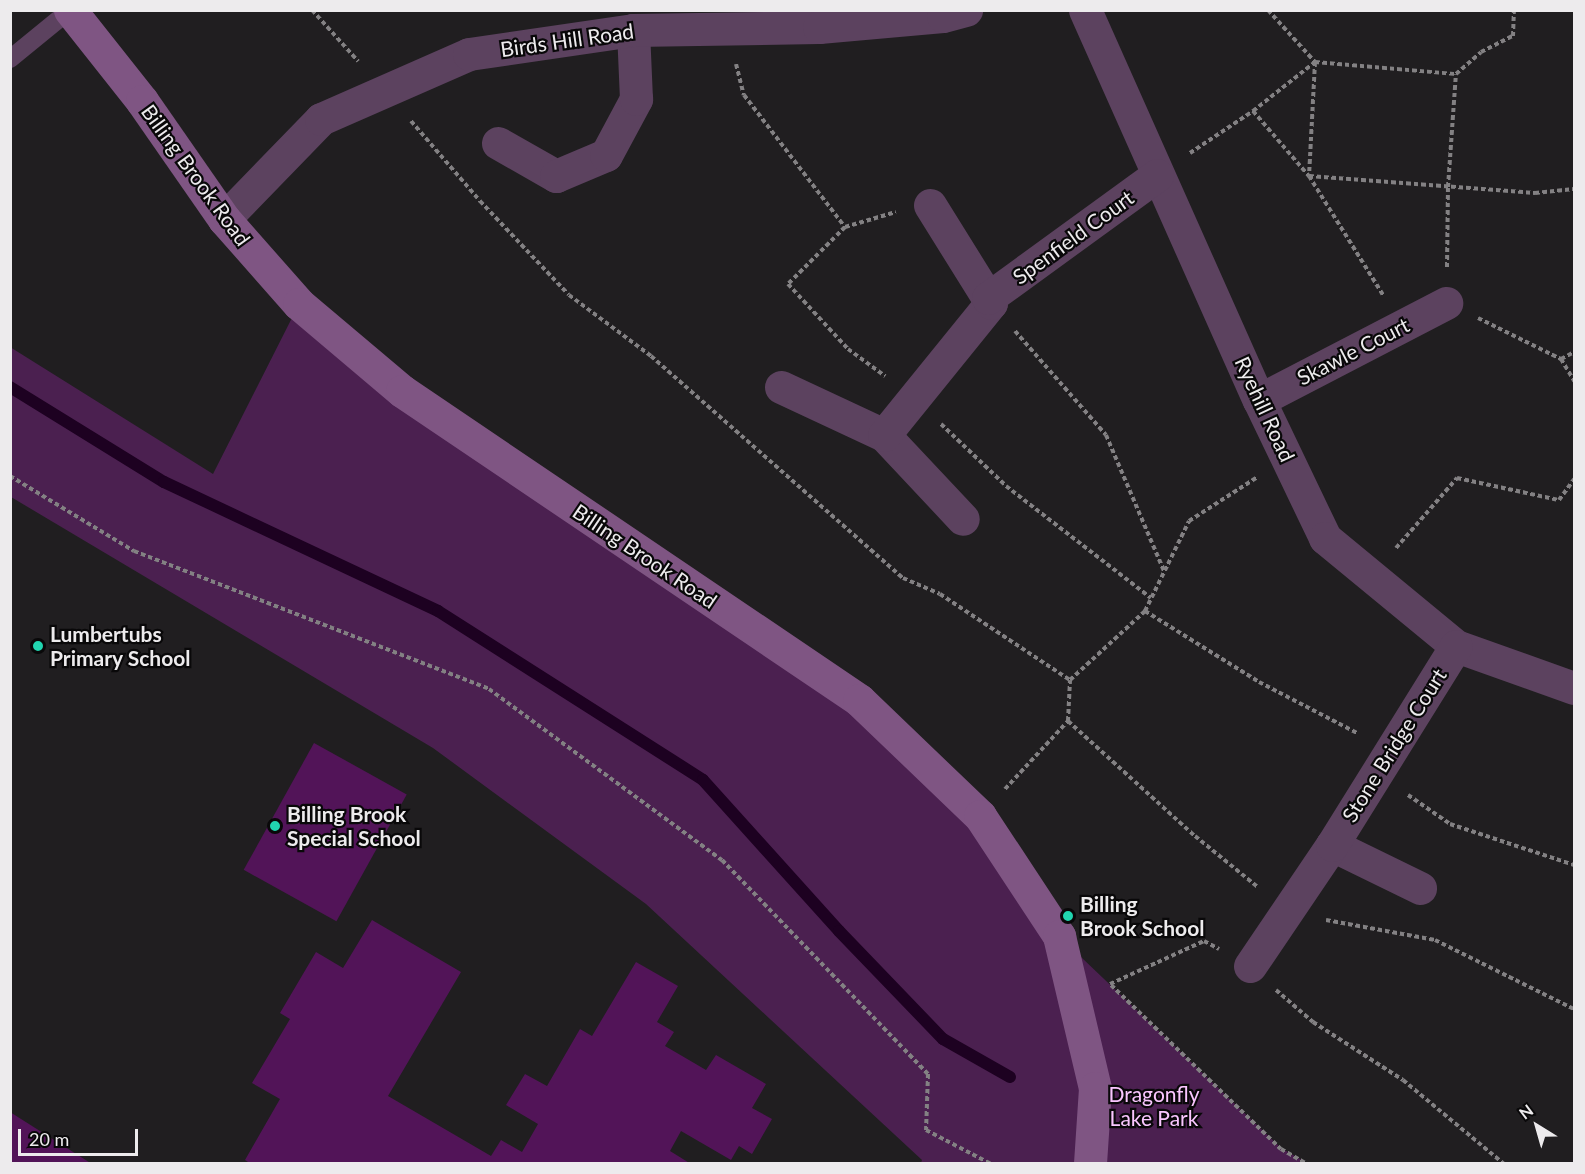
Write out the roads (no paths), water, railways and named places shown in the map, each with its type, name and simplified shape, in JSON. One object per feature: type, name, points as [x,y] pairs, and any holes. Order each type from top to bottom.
[{"type":"street","name":"Billing Brook Road","points":[[70,10],[142,101],[224,219],[299,304],[402,391],[859,700],[980,816],[1059,936],[1095,1089],[1090,1164]]},
{"type":"street","name":"Birds Hill Road","points":[[224,219],[321,119],[469,54],[633,30],[819,27],[943,16],[966,10]]},
{"type":"street","name":"Ryehill Road","points":[[1085,10],[1157,176],[1325,538],[1456,646],[1575,688]]},
{"type":"street","points":[[498,143],[556,176],[606,154],[636,99],[633,30]]},
{"type":"street","name":"Spenfield Court","points":[[884,435],[990,300],[1157,176]]},
{"type":"street","points":[[930,205],[990,300]]},
{"type":"street","name":"Skawle Court","points":[[1259,399],[1446,303]]},
{"type":"street","points":[[781,387],[884,435],[963,519]]},
{"type":"street","name":"Stone Bridge Court","points":[[1250,966],[1332,845],[1456,646]]},
{"type":"street","name":"Stone Bridge Court","points":[[1332,845],[1420,888]]},
{"type":"lane","points":[[10,59],[70,10]]},
{"type":"waterway","points":[[10,387],[164,482],[438,611],[703,780],[839,931],[943,1039],[1010,1077]]},
{"type":"place","name":"Lumbertubs Primary School","points":[[38,646]]},
{"type":"place","name":"Billing Brook Special School","points":[[275,826]]},
{"type":"place","name":"Billing Brook School","points":[[1068,916]]},
{"type":"park label","name":"Dragonfly Lake Park","points":[[1154,1106]]}]
